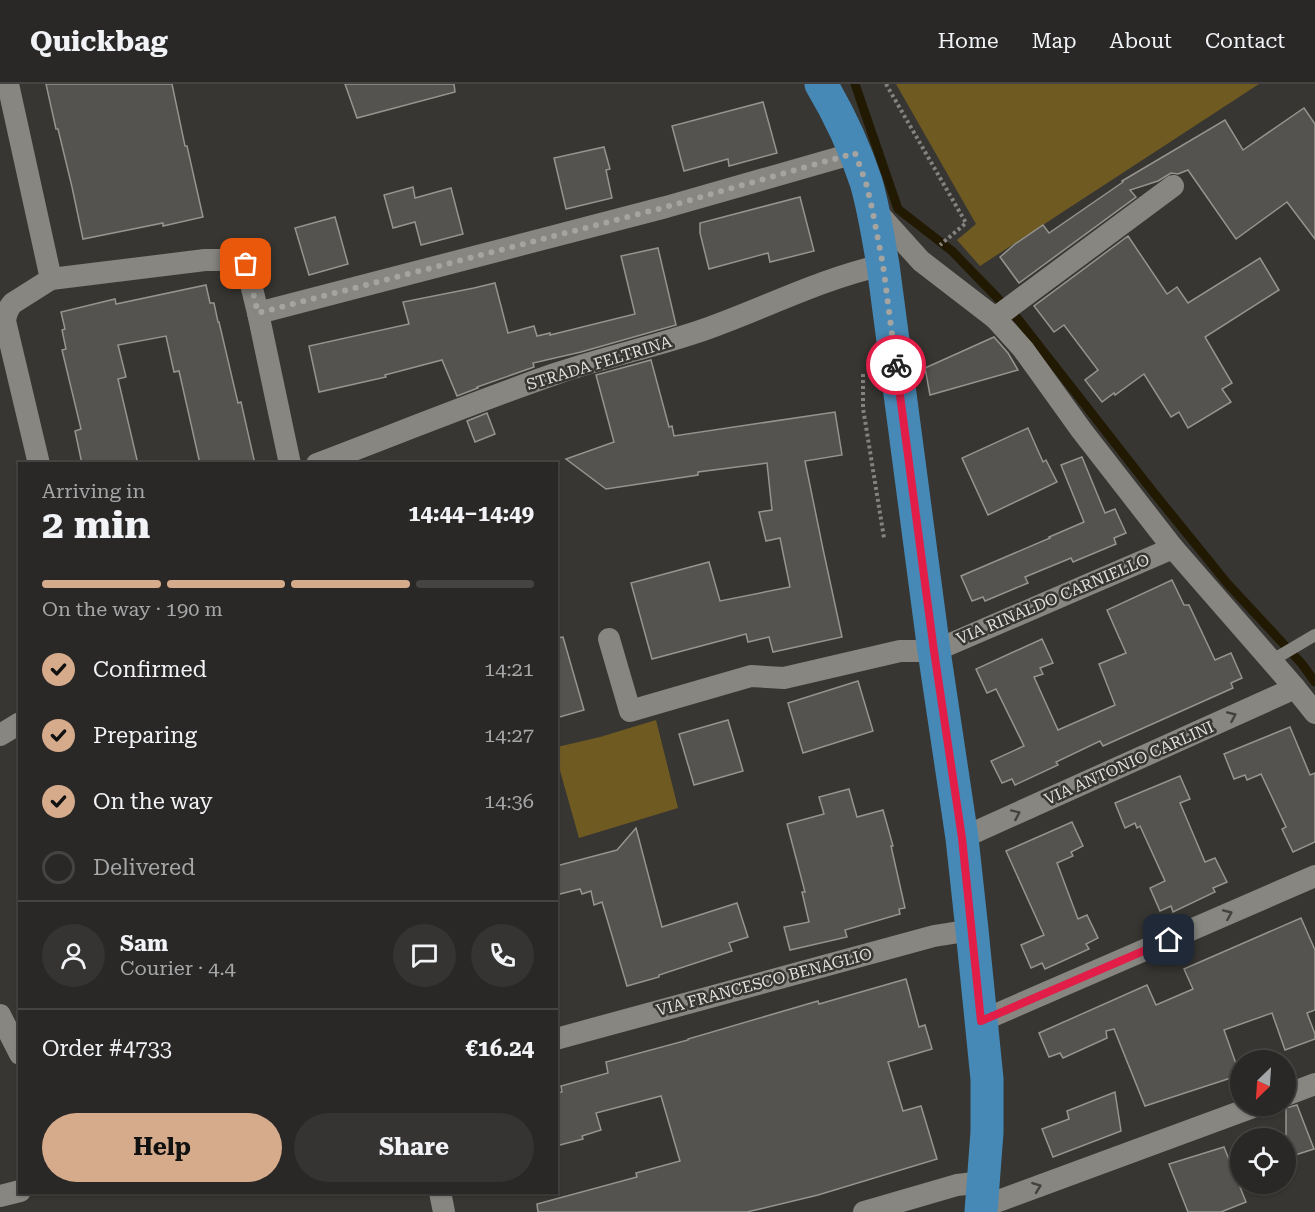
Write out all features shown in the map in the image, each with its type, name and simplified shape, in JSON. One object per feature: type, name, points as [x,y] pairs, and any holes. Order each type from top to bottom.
[{"type":"main road","points":[[821,84],[840,120],[866,183],[883,265],[934,651],[962,838],[972,930],[987,1079],[987,1132],[982,1200]]},
{"type":"street","points":[[8,84],[51,279]]},
{"type":"street","points":[[258,313],[666,207],[855,153]]},
{"type":"street","points":[[1004,310],[1173,186]]},
{"type":"street","points":[[872,208],[921,261],[1004,310],[1023,349],[1082,431],[1173,548],[1275,659],[1315,713]]},
{"type":"street","points":[[39,462],[5,321],[10,306],[51,279],[204,260],[241,260],[246,264],[290,462]]},
{"type":"street","name":"STRADA FELTRINA","points":[[322,462],[557,374],[670,341],[732,320],[777,300],[860,270],[883,265]]},
{"type":"street","name":"VIA RINALDO CARNIELLO","points":[[934,651],[1173,548]]},
{"type":"street","points":[[609,639],[630,711],[751,676],[784,678],[900,651],[934,651]]},
{"type":"street","name":"VIA ANTONIO CARLINI","points":[[962,838],[1295,688]]},
{"type":"street","points":[[0,735],[18,724]]},
{"type":"street","points":[[981,1021],[1315,876]]},
{"type":"street","name":"VIA FRANCESCO BENAGLIO","points":[[558,1038],[934,936],[972,930]]},
{"type":"street","points":[[0,1015],[18,1050]]},
{"type":"street","points":[[1296,1091],[1315,1084]]},
{"type":"street","points":[[864,1212],[957,1185],[982,1200],[1230,1115]]},
{"type":"street","points":[[0,1196],[18,1192]]},
{"type":"street","points":[[440,1194],[444,1212]]},
{"type":"lane","points":[[1275,659],[1315,635]]},
{"type":"path","points":[[886,84],[966,223],[951,235]]},
{"type":"shaded area","points":[[896,84],[1259,84],[980,266],[957,240],[976,224]]},
{"type":"shaded area","points":[[656,720],[678,808],[579,838],[558,764],[558,747]]},
{"type":"building","points":[[46,84],[172,84],[203,217],[83,239]]},
{"type":"building","points":[[345,84],[454,84],[455,92],[357,118]]},
{"type":"building","points":[[763,102],[777,153],[729,166],[728,159],[684,171],[672,126]]},
{"type":"building","points":[[1304,108],[1315,124],[1315,239],[1287,202],[1236,239],[1188,170],[1178,174],[1171,173],[1158,181],[1130,190],[1136,197],[1019,283],[1000,257],[1043,225],[1049,233],[1122,181],[1225,120],[1243,150]]},
{"type":"building","points":[[604,147],[610,169],[606,170],[612,198],[566,209],[554,158]]},
{"type":"building","points":[[413,187],[415,198],[451,188],[463,234],[421,245],[415,222],[393,228],[384,195]]},
{"type":"building","points":[[800,197],[814,251],[770,262],[768,253],[709,269],[700,233],[700,223]]},
{"type":"building","points":[[335,217],[348,264],[309,275],[295,228]]},
{"type":"building","points":[[1128,236],[1167,294],[1177,287],[1188,303],[1260,258],[1279,290],[1205,337],[1232,383],[1222,389],[1231,402],[1188,428],[1179,412],[1171,417],[1144,374],[1102,402],[1085,380],[1098,370],[1064,325],[1054,332],[1034,306]]},
{"type":"building","points":[[658,248],[676,325],[533,363],[534,367],[457,396],[442,360],[385,375],[386,377],[319,392],[309,346],[409,324],[403,302],[495,283],[508,333],[534,326],[537,336],[550,333],[550,335],[635,314],[621,256]]},
{"type":"building","points":[[206,285],[210,303],[214,303],[255,462],[200,462],[179,371],[174,372],[166,336],[118,345],[126,377],[118,379],[138,462],[82,462],[75,431],[81,429],[62,350],[66,349],[61,312],[115,299],[116,304]]},
{"type":"building","points":[[994,337],[1008,353],[1018,370],[930,395],[925,368]]},
{"type":"building","points":[[651,360],[669,427],[672,426],[674,436],[835,412],[842,455],[805,461],[842,637],[773,652],[769,637],[748,642],[746,634],[652,659],[631,583],[709,562],[720,601],[790,587],[780,538],[766,541],[759,512],[772,510],[767,463],[698,472],[698,475],[606,489],[566,459],[614,442],[596,375]]},
{"type":"building","points":[[487,413],[495,434],[475,442],[467,421]]},
{"type":"building","points":[[1028,428],[1043,462],[1046,460],[1057,482],[988,515],[962,458]]},
{"type":"building","points":[[1082,457],[1105,513],[1115,509],[1126,533],[1114,538],[1116,544],[1073,562],[1071,558],[1025,577],[1028,583],[985,601],[983,597],[972,601],[961,576],[1084,522],[1061,465]]},
{"type":"building","points":[[1172,580],[1184,605],[1189,605],[1215,660],[1231,653],[1242,678],[1231,683],[1233,688],[1103,746],[1100,741],[1056,762],[1058,765],[1015,785],[1012,779],[1002,783],[991,761],[1024,746],[996,689],[987,693],[976,669],[1042,639],[1053,663],[1040,668],[1043,674],[1034,677],[1058,730],[1115,705],[1099,664],[1126,653],[1107,610]]},
{"type":"building","points":[[563,637],[584,710],[558,717],[558,638]]},
{"type":"building","points":[[858,681],[873,731],[803,753],[788,703]]},
{"type":"building","points":[[728,720],[743,771],[694,785],[679,734]]},
{"type":"building","points":[[1290,727],[1310,775],[1315,773],[1315,842],[1293,852],[1282,829],[1286,827],[1261,774],[1247,780],[1245,775],[1234,779],[1224,754]]},
{"type":"building","points":[[1180,776],[1190,799],[1180,803],[1205,862],[1215,858],[1227,882],[1213,888],[1215,892],[1173,912],[1171,906],[1160,911],[1150,888],[1165,881],[1140,826],[1137,828],[1135,823],[1125,828],[1115,803]]},
{"type":"building","points":[[849,789],[857,817],[883,810],[893,846],[891,846],[905,908],[899,909],[900,914],[845,930],[847,937],[790,950],[784,927],[809,922],[802,892],[805,892],[787,824],[824,814],[819,797]]},
{"type":"building","points":[[1072,822],[1083,846],[1071,852],[1073,856],[1057,863],[1078,919],[1087,915],[1098,938],[1086,944],[1089,949],[1045,969],[1042,963],[1031,968],[1021,945],[1044,935],[1006,851]]},
{"type":"building","points":[[636,828],[662,927],[737,903],[748,937],[729,943],[732,951],[627,986],[602,902],[594,905],[591,891],[582,894],[580,889],[558,894],[558,865],[617,850]]},
{"type":"building","points":[[1301,918],[1315,950],[1315,1010],[1307,1013],[1315,1039],[1285,1050],[1272,1013],[1224,1030],[1231,1050],[1230,1078],[1145,1106],[1114,1029],[1106,1031],[1107,1038],[1063,1058],[1060,1053],[1049,1057],[1039,1033],[1147,985],[1156,1005],[1193,989],[1184,969]]},
{"type":"building","points":[[906,979],[919,1027],[925,1025],[932,1049],[888,1062],[903,1111],[921,1106],[937,1159],[818,1195],[747,1212],[538,1212],[537,1204],[637,1177],[636,1173],[680,1161],[661,1096],[596,1113],[601,1130],[582,1136],[583,1139],[558,1145],[558,1093],[562,1092],[561,1086],[608,1073],[606,1062],[818,1001],[819,1004]]},
{"type":"building","points":[[1115,1092],[1121,1131],[1053,1157],[1042,1129],[1069,1119],[1067,1111]]},
{"type":"building","points":[[1296,1105],[1314,1149],[1296,1155],[1296,1128],[1286,1128],[1286,1116],[1296,1116]]},
{"type":"building","points":[[1224,1147],[1230,1162],[1230,1194],[1243,1194],[1246,1202],[1221,1212],[1188,1212],[1169,1164]]},
{"type":"waterway","points":[[855,84],[898,209],[952,251],[1018,319],[1227,583],[1302,664],[1315,682]]},
{"type":"way so far","points":[[246,264],[258,313],[666,207],[855,153],[872,208],[883,265],[896,365]]},
{"type":"route","points":[[896,365],[934,651],[962,838],[981,1021],[1169,940]]}]
